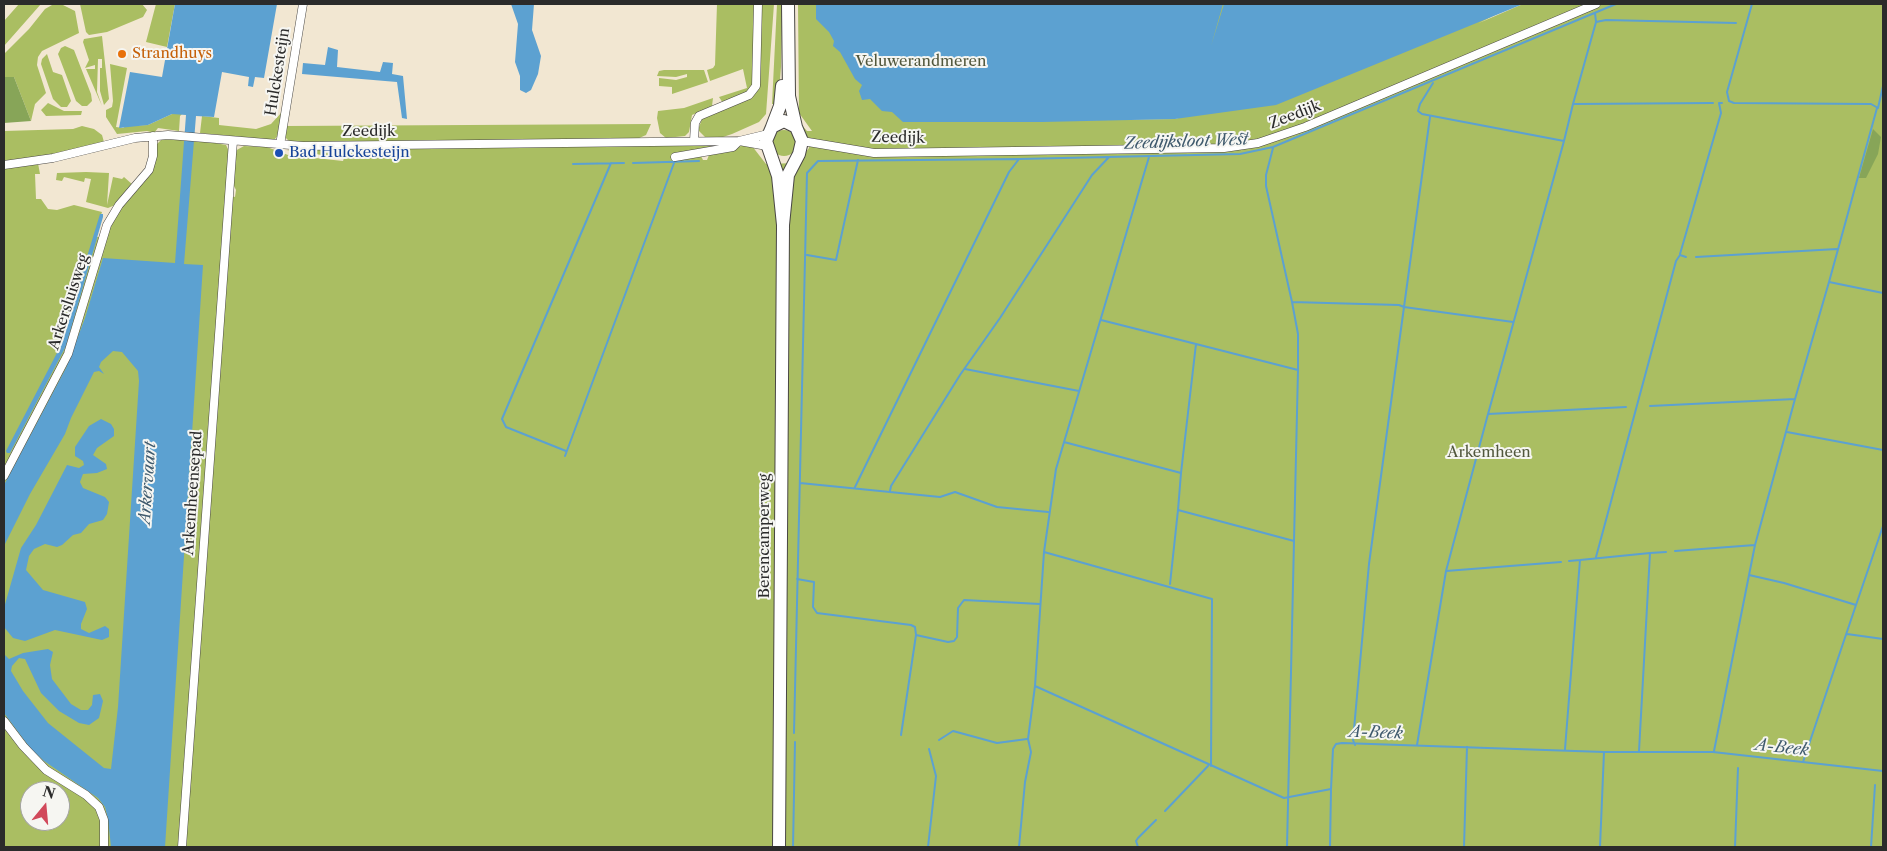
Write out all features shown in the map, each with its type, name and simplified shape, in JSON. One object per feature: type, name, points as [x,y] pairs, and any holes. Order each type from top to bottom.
[{"type":"main road","points":[[787,61],[780,106],[769,140],[776,161],[784,164],[795,160],[802,141],[790,107],[787,61],[788,4]]},
{"type":"main road","points":[[769,140],[784,121],[796,128]]},
{"type":"main road","name":"Berencamperweg","points":[[769,140],[778,176],[783,226]]},
{"type":"main road","name":"Berencamperweg","points":[[778,847],[783,226],[788,175],[795,160]]},
{"type":"street","name":"Hulckesteijn","points":[[280,145],[303,4]]},
{"type":"street","points":[[694,141],[697,118],[752,93],[756,86],[758,4]]},
{"type":"street","name":"Zeedijk","points":[[802,141],[874,153],[1205,149],[1258,143],[1305,127],[1596,4]]},
{"type":"street","name":"Zeedijk","points":[[4,165],[53,158],[135,138],[153,136],[184,136],[280,145],[498,145],[769,140]]},
{"type":"street","name":"Arkersluisweg","points":[[4,476],[68,354],[109,221],[149,170],[153,156],[153,136]]},
{"type":"street","name":"Zeedijk","points":[[675,157],[734,147],[739,141],[769,140]]},
{"type":"street","name":"Arkemheensepad","points":[[182,847],[233,141]]},
{"type":"street","points":[[4,721],[23,746],[46,770],[86,794],[99,807],[104,820],[104,847]]},
{"type":"green space","points":[[19,4],[41,4],[4,46],[4,21]]},
{"type":"green space","points":[[80,4],[142,4],[147,10],[143,17],[107,32],[89,35],[86,32]]},
{"type":"green space","points":[[156,4],[175,4],[167,47],[146,42]]},
{"type":"green space","points":[[717,4],[756,4],[753,84],[745,94],[723,103],[719,97],[747,88],[743,69],[710,81],[707,70],[715,65]]},
{"type":"green space","points":[[761,4],[774,4],[766,114],[759,122],[732,134],[723,137],[706,138],[698,130],[702,119],[752,97],[758,90]]},
{"type":"green space","points":[[777,4],[782,4],[781,67],[778,104],[772,104]]},
{"type":"green space","name":"Arkemheen","points":[[798,4],[1517,4],[1479,23],[1523,4],[1883,4],[1883,847],[4,847],[4,131],[73,129],[82,126],[94,129],[102,135],[104,142],[37,158],[40,174],[35,174],[36,199],[41,199],[48,209],[57,210],[74,205],[102,212],[94,236],[105,239],[116,214],[147,177],[157,144],[162,139],[205,141],[226,145],[229,151],[226,195],[235,197],[236,190],[232,182],[235,151],[244,146],[267,147],[288,155],[343,161],[344,158],[286,150],[730,144],[701,156],[703,160],[707,160],[709,155],[745,145],[752,146],[766,164],[797,163],[809,148],[807,136],[799,122],[807,131],[812,131],[799,113]],"holes":[[[1186,116],[1175,119],[951,122]]]},
{"type":"green space","points":[[52,5],[63,5],[75,11],[79,33],[42,51],[38,57],[37,65],[46,93],[35,104],[31,121],[14,77],[4,77],[4,54],[29,29],[45,9]]},
{"type":"green space","points":[[102,36],[109,99],[104,105],[100,91],[102,59],[98,59],[97,92],[102,106],[86,69],[95,69],[95,65],[85,68],[89,60],[83,42],[84,39]]},
{"type":"green space","points":[[65,46],[74,50],[91,94],[92,101],[87,106],[82,106],[76,101],[58,54],[61,48]]},
{"type":"green space","points":[[47,54],[53,72],[62,75],[71,101],[67,107],[61,107],[53,99],[41,64],[42,59]]},
{"type":"green space","points":[[110,64],[127,68],[116,127],[148,125],[172,114],[182,114],[180,116],[179,131],[158,128],[154,133],[147,131],[117,134],[106,117],[106,110],[112,107],[113,101]]},
{"type":"green space","points":[[704,70],[708,82],[672,94],[672,87],[659,86],[659,78],[676,80],[687,77],[687,74],[676,77],[657,76],[659,71]]},
{"type":"green space","points":[[4,77],[14,77],[31,121],[4,123]]},
{"type":"green space","points":[[713,98],[712,106],[692,115],[689,132],[685,136],[666,138],[660,133],[657,118],[658,111],[684,108]]},
{"type":"green space","points":[[48,103],[64,111],[82,111],[81,115],[46,116],[41,110]]},
{"type":"green space","points":[[282,112],[279,134],[274,140],[200,133],[202,116],[219,118],[219,125],[256,129],[271,124]]},
{"type":"green space","points":[[651,124],[646,135],[637,139],[338,143],[290,142],[285,137],[286,126]]},
{"type":"green space","points":[[1873,129],[1881,137],[1878,154],[1866,178],[1859,178]]},
{"type":"green space","points":[[784,130],[793,134],[797,143],[793,152],[784,156],[775,152],[771,143],[775,134]]},
{"type":"green space","points":[[57,173],[109,173],[107,205],[113,177],[122,179],[124,177],[133,185],[115,205],[108,208],[86,202],[91,179],[85,178],[84,182],[64,177],[62,181],[56,180]]},
{"type":"water","name":"Arkervaart","points":[[175,4],[277,4],[264,78],[255,77],[253,87],[248,86],[249,77],[222,72],[214,117],[196,116],[184,264],[203,265],[165,847],[111,847],[105,807],[98,798],[44,761],[30,748],[4,713],[4,654],[9,659],[23,653],[48,649],[53,652],[50,665],[52,679],[71,704],[81,710],[88,710],[92,705],[93,695],[100,694],[103,701],[99,718],[89,725],[79,723],[59,711],[41,693],[25,659],[19,658],[12,666],[11,671],[23,691],[48,723],[104,768],[111,769],[118,707],[139,381],[138,371],[122,352],[113,351],[101,362],[99,367],[104,374],[99,371],[94,372],[65,434],[30,494],[4,546],[4,485],[66,368],[85,318],[103,258],[175,263],[186,115],[172,114],[148,125],[119,128],[130,72],[162,77]]},
{"type":"water","points":[[511,4],[534,4],[532,30],[541,56],[538,74],[531,90],[526,93],[520,90],[520,76],[515,62],[518,24]]},
{"type":"water","name":"Veluwerandmeren","points":[[816,4],[1223,4],[1211,46],[1224,4],[1523,4],[1276,105],[1175,119],[1042,122],[903,122],[892,112],[882,111],[870,99],[862,100],[859,91],[862,85],[855,79],[840,52],[833,46],[834,41],[829,32],[816,19]]},
{"type":"water","points":[[328,47],[338,50],[337,67],[380,72],[383,62],[393,63],[392,74],[403,76],[407,119],[402,118],[397,82],[302,74],[303,63],[325,65]]},
{"type":"water","points":[[100,214],[103,214],[103,217],[66,346],[10,453],[7,453],[6,451],[59,349]]},
{"type":"water","points":[[101,419],[111,424],[114,429],[114,436],[97,448],[93,455],[106,464],[107,469],[97,473],[83,474],[80,482],[83,488],[105,497],[109,502],[107,514],[103,520],[89,524],[81,533],[73,535],[62,545],[57,547],[45,544],[34,549],[29,556],[26,570],[43,590],[85,602],[87,609],[81,629],[89,633],[105,626],[109,629],[109,637],[102,640],[55,630],[25,641],[13,638],[4,627],[4,608],[21,548],[36,525],[67,465],[79,468],[84,465],[83,461],[75,456],[75,447],[89,426]]},
{"type":"waterway","name":"Zeedijksloot West","points":[[794,733],[807,173],[818,161],[1240,154],[1273,147],[1616,4]]},
{"type":"waterway","points":[[1752,4],[1727,92],[1729,101],[1734,103],[1871,104],[1878,108],[1883,86]]},
{"type":"waterway","points":[[1595,13],[1596,22]]},
{"type":"waterway","points":[[1713,103],[1573,104],[1596,22],[1606,20],[1736,23]]},
{"type":"waterway","points":[[1433,83],[1420,104],[1418,111],[1422,114],[1564,141],[1573,104]]},
{"type":"waterway","points":[[1680,254],[1721,113],[1719,103],[1722,103]]},
{"type":"waterway","points":[[1877,108],[1829,282],[1883,293]]},
{"type":"waterway","points":[[1430,117],[1404,307],[1513,322]]},
{"type":"waterway","points":[[1564,141],[1488,414],[1626,407]]},
{"type":"waterway","points":[[1273,148],[1266,175],[1266,186],[1292,302]]},
{"type":"waterway","points":[[890,491],[891,486],[960,375],[1000,318],[1092,175],[1109,157]]},
{"type":"waterway","points":[[1035,686],[1044,552],[1056,469],[1149,157]]},
{"type":"waterway","points":[[855,487],[1009,172],[1019,159]]},
{"type":"waterway","points":[[807,255],[836,260],[858,160]]},
{"type":"waterway","points":[[633,163],[699,161]]},
{"type":"waterway","points":[[566,451],[506,427],[502,419],[611,163]]},
{"type":"waterway","points":[[573,164],[624,163]]},
{"type":"waterway","points":[[565,456],[674,163]]},
{"type":"waterway","points":[[1696,257],[1837,249]]},
{"type":"waterway","points":[[1596,557],[1676,261],[1680,255],[1686,257]]},
{"type":"waterway","points":[[1650,406],[1795,399],[1829,282]]},
{"type":"waterway","points":[[1298,370],[1298,334],[1292,302],[1399,305],[1404,307],[1369,564],[1353,740],[1355,745]]},
{"type":"waterway","points":[[1064,442],[1181,473],[1196,344],[1101,320]]},
{"type":"waterway","points":[[1181,473],[1178,510],[1294,541],[1298,370],[1196,344]]},
{"type":"waterway","points":[[965,369],[1079,391]]},
{"type":"waterway","points":[[1675,551],[1755,545],[1795,399]]},
{"type":"waterway","points":[[1417,745],[1446,571],[1488,414]]},
{"type":"waterway","points":[[1787,432],[1883,450]]},
{"type":"waterway","points":[[800,483],[940,497],[955,492],[997,507],[1048,512]]},
{"type":"waterway","points":[[1170,584],[1178,510]]},
{"type":"waterway","points":[[1856,605],[1883,526]]},
{"type":"waterway","points":[[1287,847],[1294,541]]},
{"type":"waterway","points":[[1714,751],[1755,545]]},
{"type":"waterway","points":[[1044,552],[1212,599],[1211,766]]},
{"type":"waterway","points":[[1650,553],[1666,552]]},
{"type":"waterway","points":[[1580,560],[1650,553],[1639,751]]},
{"type":"waterway","points":[[1565,749],[1580,560],[1569,561]]},
{"type":"waterway","points":[[1446,571],[1561,562]]},
{"type":"waterway","points":[[1749,575],[1784,583],[1856,605],[1803,762]]},
{"type":"waterway","points":[[797,579],[814,582],[813,607],[817,613],[911,625],[915,627],[916,635],[948,642],[954,641],[957,637],[958,608],[964,600],[1040,604]]},
{"type":"waterway","points":[[1847,634],[1883,639]]},
{"type":"waterway","points":[[901,735],[916,635]]},
{"type":"waterway","name":"A-Beek","points":[[1019,847],[1025,782],[1031,752],[1028,739],[1035,686],[1284,798],[1331,789],[1333,749],[1336,744],[1342,743],[1604,752],[1713,752],[1883,771]]},
{"type":"waterway","points":[[939,740],[953,731],[997,743],[1027,739]]},
{"type":"waterway","points":[[793,847],[795,742]]},
{"type":"waterway","points":[[1464,847],[1467,747]]},
{"type":"waterway","points":[[928,847],[936,776],[929,749]]},
{"type":"waterway","points":[[1600,847],[1604,752]]},
{"type":"waterway","points":[[1165,811],[1208,766]]},
{"type":"waterway","points":[[1735,847],[1738,768]]},
{"type":"waterway","points":[[1871,847],[1875,785]]},
{"type":"waterway","points":[[1330,847],[1331,790]]},
{"type":"waterway","points":[[1138,847],[1136,841],[1156,820]]},
{"type":"place","name":"Strandhuys","points":[[122,54]]},
{"type":"place","name":"Bad Hulckesteijn","points":[[279,153]]}]
